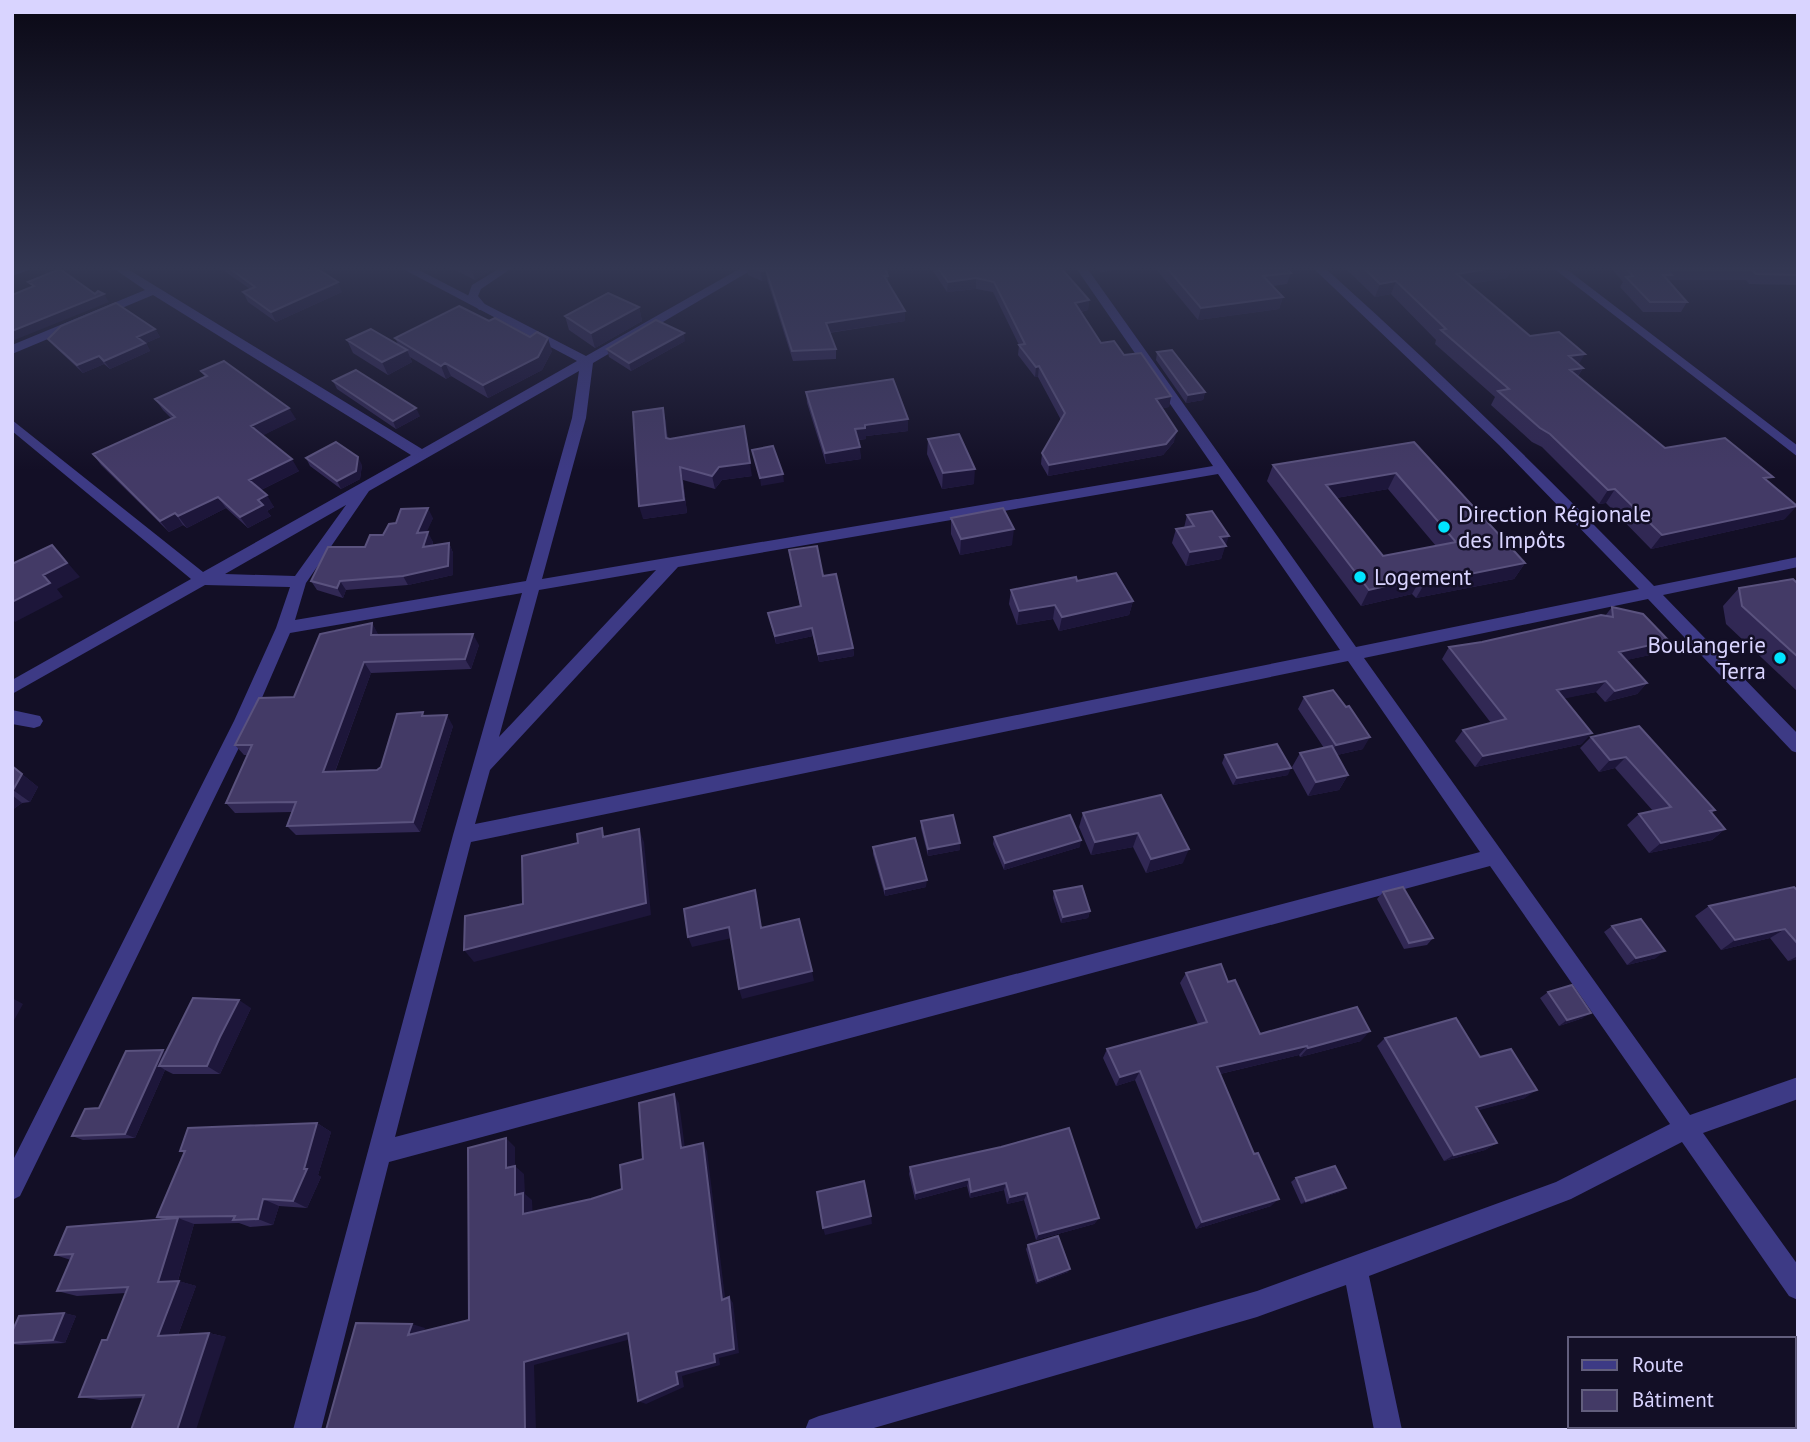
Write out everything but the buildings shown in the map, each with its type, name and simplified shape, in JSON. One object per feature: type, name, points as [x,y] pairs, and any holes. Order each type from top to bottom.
[{"type":"street","points":[[12,350],[47,335]]},
{"type":"street","points":[[228,335],[422,455]]},
{"type":"street","points":[[537,335],[587,361]]},
{"type":"street","points":[[12,688],[632,335]]},
{"type":"street","points":[[1128,335],[1688,1127],[1798,1287]]},
{"type":"street","points":[[1394,335],[1575,513],[1798,746]]},
{"type":"street","points":[[1648,335],[1791,443],[1798,453]]},
{"type":"street","points":[[307,1430],[480,769],[579,418],[587,361]]},
{"type":"street","points":[[12,424],[202,580],[299,582]]},
{"type":"street","points":[[284,628],[1221,469]]},
{"type":"street","points":[[12,1188],[237,733],[284,628],[299,582],[365,486]]},
{"type":"street","points":[[463,835],[1798,562]]},
{"type":"street","points":[[480,769],[672,563]]},
{"type":"street","points":[[12,717],[34,721]]},
{"type":"street","points":[[379,1153],[1496,856]]},
{"type":"street","points":[[819,1430],[1257,1304],[1563,1191],[1688,1127],[1798,1088]]},
{"type":"street","points":[[1354,1269],[1388,1430]]},
{"type":"place","name":"Direction Régionale des Impôts","points":[[1444,527]]},
{"type":"place","name":"Logement","points":[[1360,577]]},
{"type":"place","name":"Boulangerie Terra","points":[[1780,658]]}]
